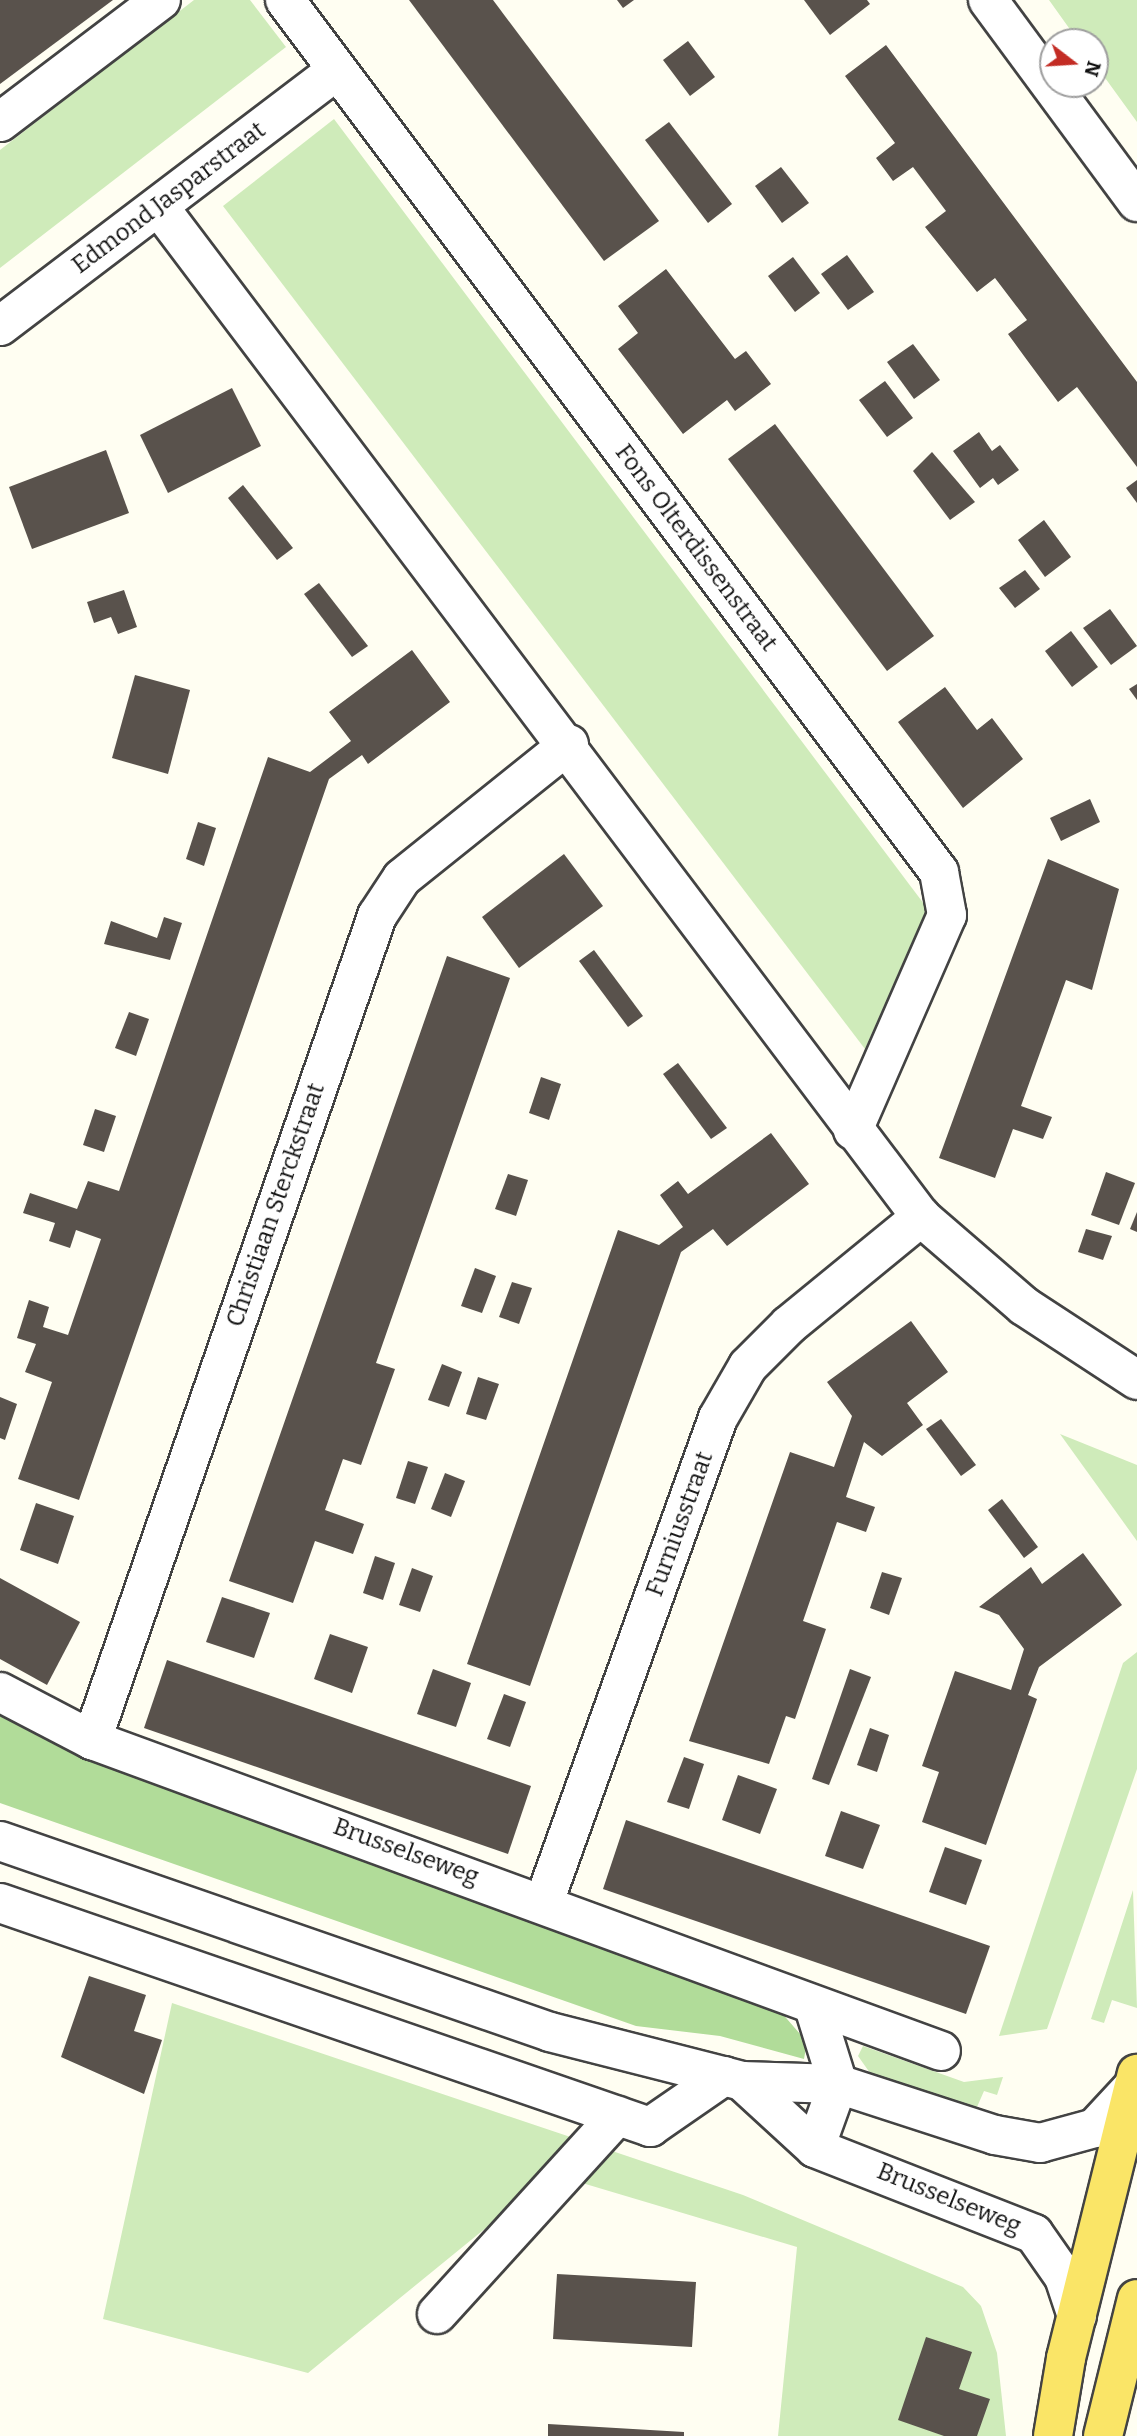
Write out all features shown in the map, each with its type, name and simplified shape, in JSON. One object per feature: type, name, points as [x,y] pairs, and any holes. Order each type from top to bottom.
[{"type":"main road","points":[[1053,2436],[1077,2316],[1135,2081]]},
{"type":"main road","points":[[1103,2436],[1132,2332],[1137,2299]]},
{"type":"street","points":[[0,122],[161,0]]},
{"type":"street","name":"Fons Olterdissenstraat","points":[[285,0],[939,872],[947,915],[853,1130]]},
{"type":"street","points":[[988,0],[1137,202]]},
{"type":"street","name":"Edmond Jasparstraat","points":[[0,326],[337,70]]},
{"type":"street","points":[[159,207],[569,744],[853,1130],[921,1217],[1024,1306],[1137,1380]]},
{"type":"street","name":"Christiaan Sterckstraat","points":[[92,1740],[377,916],[402,877],[569,744]]},
{"type":"street","name":"Furniusstraat","points":[[544,1902],[718,1418],[747,1366],[781,1333],[921,1217]]},
{"type":"street","name":"Brusselseweg","points":[[0,1692],[92,1740],[544,1902],[814,2007],[941,2051]]},
{"type":"street","name":"Brusselseweg","points":[[0,1841],[550,2032],[733,2079],[838,2084],[995,2135],[1040,2143],[1095,2128],[1135,2081]]},
{"type":"street","points":[[0,1903],[650,2127],[733,2079]]},
{"type":"street","points":[[814,2007],[838,2084],[815,2148]]},
{"type":"street","name":"Brusselseweg","points":[[733,2079],[815,2148],[1034,2234],[1064,2277],[1077,2316]]},
{"type":"street","points":[[437,2314],[617,2116]]},
{"type":"green space","points":[[194,0],[250,0],[286,47],[0,268],[0,150]]},
{"type":"green space","points":[[1049,0],[1137,0],[1137,122],[1109,83],[1109,28],[1069,28]]},
{"type":"green space","points":[[334,119],[927,908],[865,1049],[223,206]]},
{"type":"green space","points":[[1060,1434],[1137,1465],[1137,1541]]},
{"type":"green space","points":[[1137,1652],[1137,1769],[1047,2029],[999,2036],[1123,1663]]},
{"type":"green space","points":[[0,1710],[774,2004],[807,2042],[804,2059],[720,2036],[636,2026],[0,1803]]},
{"type":"green space","points":[[1133,1890],[1137,2008],[1112,2000],[1104,2023],[1091,2019]]},
{"type":"green space","points":[[172,2003],[743,2195],[963,2287],[981,2306],[997,2353],[1006,2436],[778,2436],[797,2247],[552,2174],[308,2373],[103,2319]]},
{"type":"green space","points":[[863,2046],[964,2082],[1003,2077],[997,2095],[984,2091],[977,2107],[875,2080],[858,2056]]},
{"type":"building","points":[[0,0],[113,0],[0,84]]},
{"type":"building","points":[[409,0],[493,0],[659,221],[604,261]]},
{"type":"building","points":[[617,0],[634,0],[623,8]]},
{"type":"building","points":[[804,0],[867,0],[870,4],[830,35]]},
{"type":"building","points":[[688,41],[715,77],[690,96],[663,60]]},
{"type":"building","points":[[886,45],[1137,382],[1137,467],[1077,387],[1058,402],[1008,334],[1027,320],[995,278],[977,292],[925,227],[946,211],[913,167],[893,181],[876,158],[895,143],[845,76]]},
{"type":"building","points":[[669,122],[732,204],[708,223],[645,140]]},
{"type":"building","points":[[781,167],[809,203],[782,223],[755,186]]},
{"type":"building","points":[[847,255],[874,292],[848,310],[821,274]]},
{"type":"building","points":[[793,257],[820,293],[795,312],[768,276]]},
{"type":"building","points":[[666,269],[735,359],[746,351],[771,384],[735,411],[727,400],[683,434],[618,349],[638,333],[618,306]]},
{"type":"building","points":[[913,344],[940,380],[914,399],[887,362]]},
{"type":"building","points":[[885,381],[913,418],[887,437],[859,400]]},
{"type":"building","points":[[232,388],[261,446],[168,493],[140,435]]},
{"type":"building","points":[[775,424],[934,636],[887,671],[728,459]]},
{"type":"building","points":[[979,432],[992,451],[1000,445],[1019,470],[998,485],[993,478],[980,488],[953,451]]},
{"type":"building","points":[[106,450],[129,513],[32,549],[9,487]]},
{"type":"building","points":[[932,452],[975,502],[950,520],[913,471]]},
{"type":"building","points":[[1137,480],[1137,503],[1126,488]]},
{"type":"building","points":[[243,485],[293,548],[277,560],[228,498]]},
{"type":"building","points":[[1044,520],[1071,557],[1045,577],[1018,540]]},
{"type":"building","points":[[1025,570],[1040,589],[1015,608],[999,588]]},
{"type":"building","points":[[319,583],[368,646],[352,657],[304,594]]},
{"type":"building","points":[[124,590],[137,627],[118,634],[111,617],[94,623],[87,602]]},
{"type":"building","points":[[1110,609],[1137,646],[1111,665],[1083,628]]},
{"type":"building","points":[[1071,631],[1098,667],[1072,687],[1045,651]]},
{"type":"building","points":[[412,650],[450,702],[368,764],[362,755],[329,779],[79,1500],[18,1479],[52,1382],[25,1372],[36,1344],[17,1338],[29,1300],[49,1307],[43,1327],[68,1335],[101,1239],[76,1230],[70,1248],[49,1241],[55,1223],[23,1213],[30,1193],[77,1209],[88,1181],[119,1191],[268,757],[310,772],[351,741],[329,712]]},
{"type":"building","points":[[135,675],[190,690],[168,774],[112,758]]},
{"type":"building","points":[[1137,684],[1137,700],[1129,689]]},
{"type":"building","points":[[945,687],[977,730],[992,718],[1023,759],[963,808],[898,722]]},
{"type":"building","points":[[1090,799],[1100,822],[1061,841],[1050,818]]},
{"type":"building","points":[[198,822],[216,828],[204,866],[186,859]]},
{"type":"building","points":[[564,854],[603,906],[519,968],[482,917]]},
{"type":"building","points":[[1048,859],[1119,889],[1092,990],[1066,980],[1021,1106],[1052,1117],[1043,1139],[1013,1129],[995,1178],[939,1158]]},
{"type":"building","points":[[164,917],[182,923],[170,960],[104,944],[111,921],[157,938]]},
{"type":"building","points":[[594,950],[643,1016],[628,1027],[579,961]]},
{"type":"building","points":[[447,956],[510,978],[376,1363],[395,1369],[361,1465],[343,1459],[325,1510],[364,1524],[353,1554],[315,1541],[293,1603],[229,1581]]},
{"type":"building","points":[[129,1012],[149,1019],[136,1056],[115,1048]]},
{"type":"building","points":[[678,1063],[727,1128],[711,1139],[663,1074]]},
{"type":"building","points":[[541,1077],[561,1084],[549,1120],[529,1113]]},
{"type":"building","points":[[95,1109],[116,1116],[104,1152],[83,1145]]},
{"type":"building","points":[[771,1133],[809,1184],[727,1246],[713,1229],[681,1252],[530,1686],[467,1664],[618,1230],[659,1245],[683,1227],[660,1195],[678,1181],[688,1194]]},
{"type":"building","points":[[1106,1172],[1135,1183],[1119,1225],[1091,1215]]},
{"type":"building","points":[[508,1174],[528,1180],[516,1216],[495,1209]]},
{"type":"building","points":[[1137,1212],[1137,1232],[1130,1229]]},
{"type":"building","points":[[1086,1229],[1112,1236],[1103,1260],[1078,1252]]},
{"type":"building","points":[[475,1268],[496,1276],[482,1313],[461,1306]]},
{"type":"building","points":[[512,1282],[532,1288],[519,1324],[499,1317]]},
{"type":"building","points":[[911,1321],[948,1372],[907,1403],[923,1425],[882,1456],[864,1442],[846,1497],[875,1507],[866,1532],[837,1522],[803,1621],[826,1629],[795,1719],[786,1716],[769,1764],[689,1741],[790,1452],[834,1467],[852,1416],[827,1382]]},
{"type":"building","points":[[442,1364],[462,1372],[449,1407],[428,1400]]},
{"type":"building","points":[[478,1377],[499,1384],[486,1420],[466,1414]]},
{"type":"building","points":[[0,1397],[17,1404],[5,1440],[0,1438]]},
{"type":"building","points":[[941,1419],[976,1465],[961,1476],[926,1429]]},
{"type":"building","points":[[408,1461],[428,1467],[415,1504],[396,1498]]},
{"type":"building","points":[[445,1473],[465,1481],[451,1517],[431,1509]]},
{"type":"building","points":[[1002,1499],[1038,1547],[1024,1558],[988,1510]]},
{"type":"building","points":[[36,1503],[74,1516],[58,1564],[20,1550]]},
{"type":"building","points":[[1083,1553],[1122,1605],[1039,1667],[1028,1695],[1037,1699],[986,1845],[922,1822],[939,1772],[922,1766],[955,1671],[1011,1690],[1024,1649],[999,1615],[979,1607],[1031,1567],[1042,1584]]},
{"type":"building","points":[[375,1556],[395,1563],[383,1600],[363,1593]]},
{"type":"building","points":[[412,1568],[433,1576],[420,1612],[399,1605]]},
{"type":"building","points":[[882,1572],[902,1578],[889,1615],[870,1608]]},
{"type":"building","points":[[0,1578],[80,1622],[47,1685],[0,1659]]},
{"type":"building","points":[[222,1597],[270,1613],[254,1658],[206,1642]]},
{"type":"building","points":[[330,1634],[368,1647],[352,1693],[314,1679]]},
{"type":"building","points":[[167,1660],[531,1786],[508,1854],[144,1728]]},
{"type":"building","points":[[433,1669],[471,1683],[456,1727],[417,1714]]},
{"type":"building","points":[[850,1669],[871,1677],[829,1785],[812,1779]]},
{"type":"building","points":[[504,1694],[526,1702],[510,1747],[487,1739]]},
{"type":"building","points":[[870,1728],[889,1735],[877,1772],[857,1765]]},
{"type":"building","points":[[684,1757],[704,1764],[689,1809],[667,1802]]},
{"type":"building","points":[[738,1775],[777,1789],[760,1834],[722,1820]]},
{"type":"building","points":[[841,1811],[880,1825],[863,1869],[825,1856]]},
{"type":"building","points":[[626,1820],[990,1946],[966,2014],[603,1889]]},
{"type":"building","points":[[945,1847],[982,1860],[966,1905],[929,1892]]},
{"type":"building","points":[[89,1976],[146,1995],[134,2031],[162,2040],[144,2094],[61,2057]]},
{"type":"building","points":[[557,2274],[696,2282],[692,2347],[553,2339]]},
{"type":"building","points":[[926,2337],[972,2352],[959,2389],[990,2399],[977,2436],[944,2436],[898,2420]]},
{"type":"building","points":[[548,2424],[684,2432],[684,2436],[548,2436]]}]
